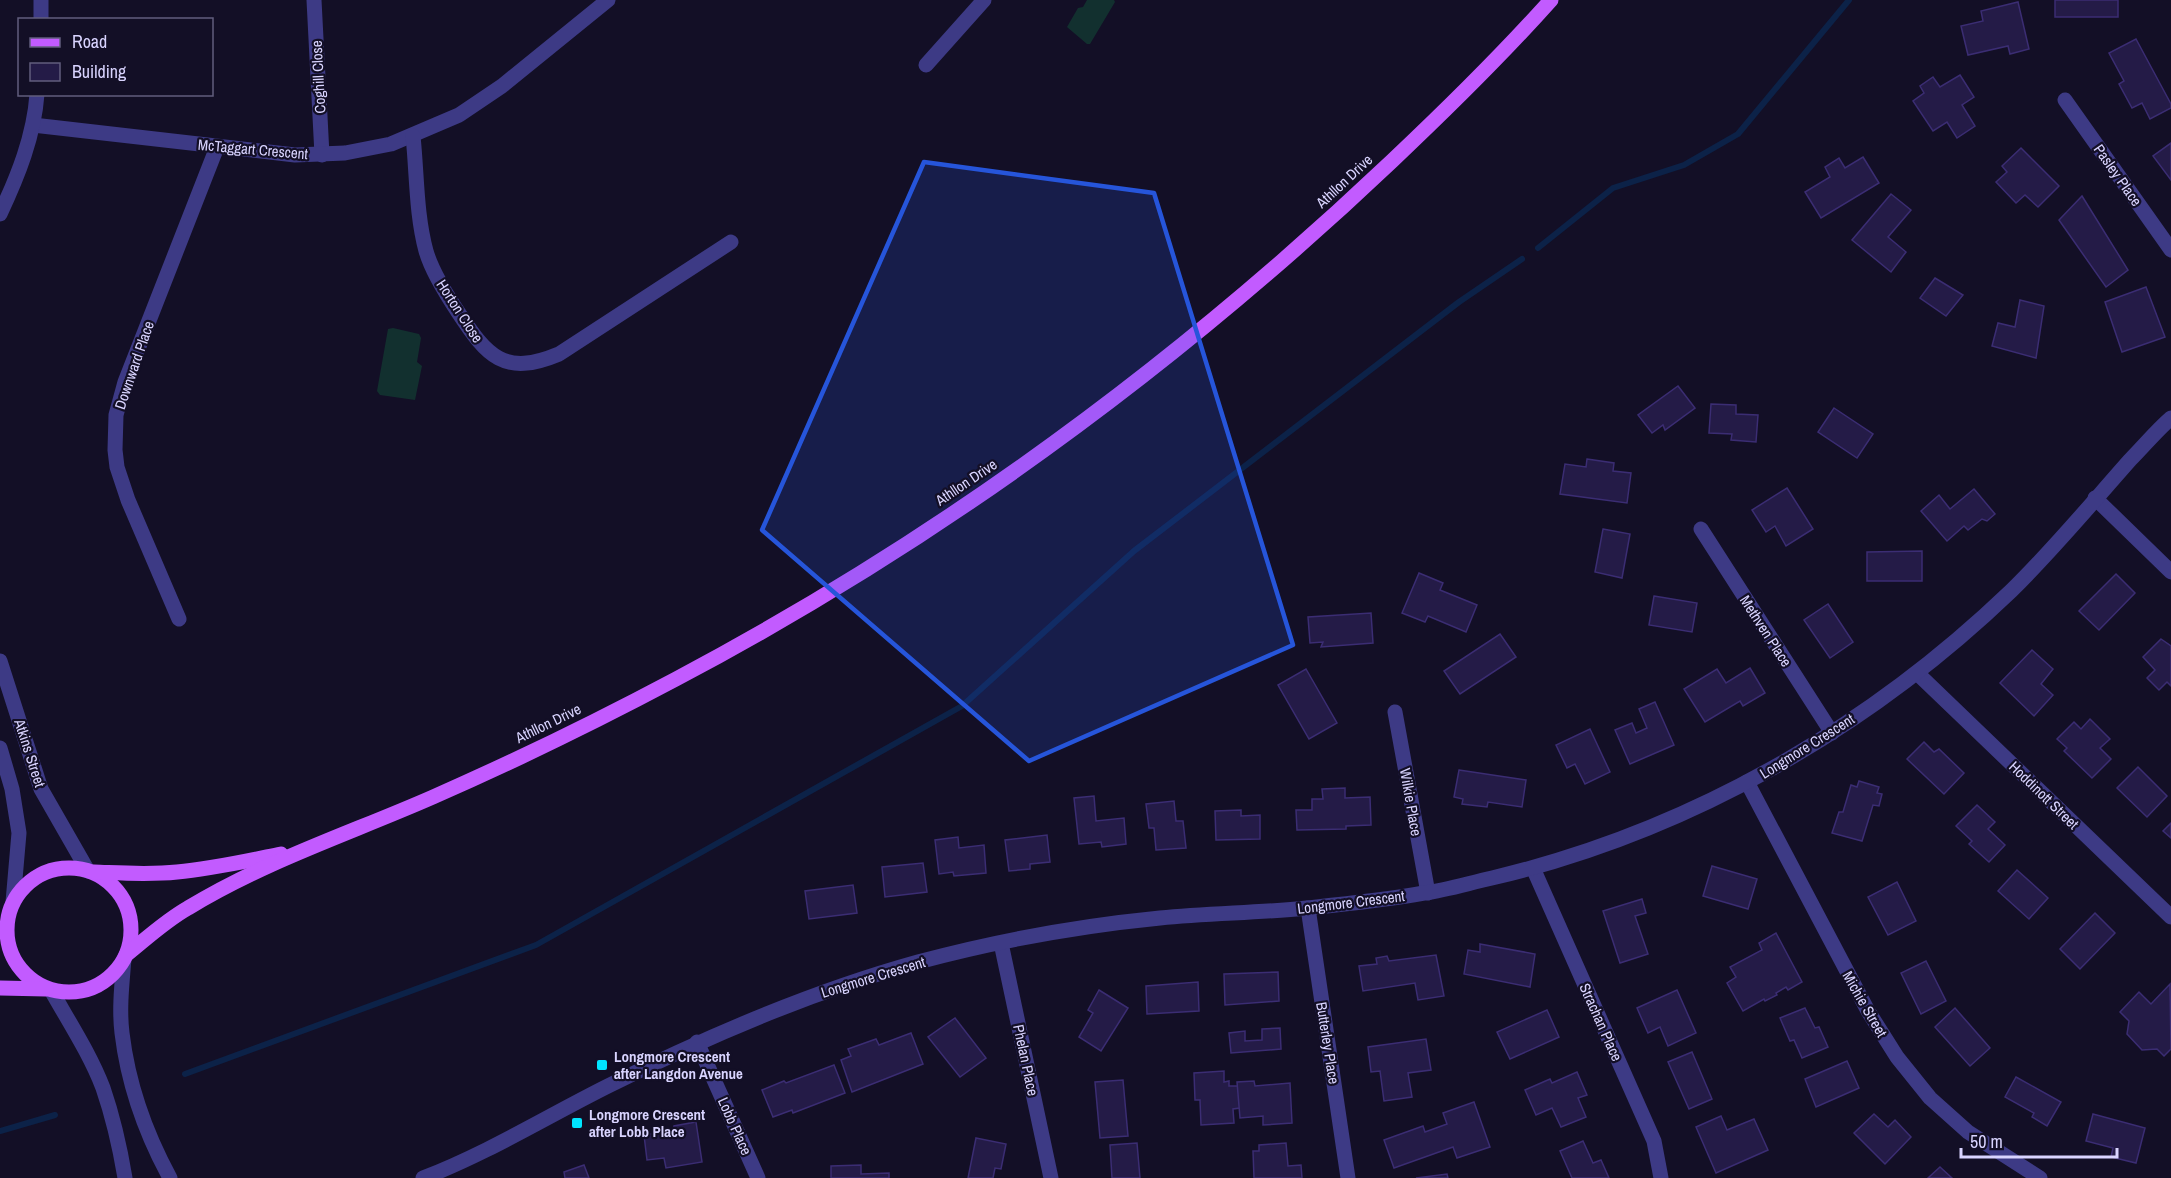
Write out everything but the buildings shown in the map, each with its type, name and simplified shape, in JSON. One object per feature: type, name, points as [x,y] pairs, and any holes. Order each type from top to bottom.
[{"type":"main road","name":"Athllon Drive","points":[[125,957],[166,922],[190,906],[303,849],[431,797],[557,740],[678,678],[875,563],[1044,450],[1161,363],[1277,267],[1443,112],[1551,0]]},
{"type":"main road","name":"Athllon Drive","points":[[89,872],[148,874],[178,872],[216,867],[303,849]]},
{"type":"main road","points":[[0,988],[79,992],[106,980],[125,957],[131,931],[126,906],[112,886],[89,872],[67,868],[45,872],[27,884],[8,908],[6,931],[12,956],[27,976],[50,990]]},
{"type":"street","points":[[41,0],[41,18]]},
{"type":"street","name":"Coghill Close","points":[[314,0],[322,155]]},
{"type":"street","name":"McTaggart Crescent","points":[[33,125],[296,155],[345,153],[379,146],[413,136],[459,115],[502,86],[608,0]]},
{"type":"street","points":[[926,65],[984,0]]},
{"type":"street","points":[[0,214],[18,175],[33,125],[37,96]]},
{"type":"street","name":"Pasley Place","points":[[2065,100],[2171,250]]},
{"type":"street","name":"Horton Close","points":[[413,136],[421,222],[427,252],[445,293],[480,345],[488,352],[507,361],[518,364],[539,362],[559,354],[731,242]]},
{"type":"street","name":"Downward Place","points":[[179,619],[128,500],[117,467],[116,415],[125,382],[217,147]]},
{"type":"street","name":"Longmore Crescent","points":[[423,1178],[456,1172],[490,1149],[604,1087],[698,1042],[735,1025],[847,983],[924,961],[1054,933],[1159,918],[1308,908],[1428,893],[1533,868],[1615,842],[1669,821],[1747,783],[1832,733],[1917,673],[2010,591],[2054,546],[2152,435],[2171,418]]},
{"type":"street","points":[[2095,498],[2171,572]]},
{"type":"street","name":"Methven Place","points":[[1701,529],[1832,733]]},
{"type":"street","name":"Atkins Street","points":[[0,661],[41,789],[89,872]]},
{"type":"street","name":"Hoddinott Street","points":[[1917,673],[2171,917]]},
{"type":"street","name":"Wilkie Place","points":[[1395,712],[1428,893]]},
{"type":"street","name":"Atkins Street","points":[[0,748],[12,789],[19,833],[8,908]]},
{"type":"street","name":"Michie Street","points":[[1747,783],[1868,1011],[1897,1057],[1930,1098],[1968,1132],[2040,1178]]},
{"type":"street","name":"Strachan Place","points":[[1533,868],[1654,1141],[1661,1178]]},
{"type":"street","name":"Butterley Place","points":[[1308,908],[1348,1178]]},
{"type":"street","name":"Phelan Place","points":[[1001,943],[1051,1178]]},
{"type":"street","points":[[125,957],[121,1031],[127,1065],[148,1130],[170,1178]]},
{"type":"street","points":[[50,990],[88,1056],[103,1088],[125,1178]]},
{"type":"street","name":"Lobb Place","points":[[698,1042],[758,1178]]},
{"type":"highlighted area","points":[[924,162],[1154,193],[1293,645],[1029,761],[762,530]]},
{"type":"green space","points":[[1087,0],[1114,0],[1115,2],[1090,44],[1067,27],[1078,8],[1083,7]]},
{"type":"green space","points":[[388,329],[419,334],[421,338],[417,362],[422,366],[415,400],[380,395],[377,391]]},
{"type":"waterway","points":[[1538,248],[1613,188],[1684,165],[1738,134],[1849,0]]},
{"type":"waterway","points":[[185,1074],[536,945],[962,706],[1134,551],[1459,302],[1522,259]]},
{"type":"waterway","points":[[0,1131],[55,1115]]},
{"type":"place","name":"Longmore Crescent after Langdon Avenue","points":[[602,1065]]},
{"type":"place","name":"Longmore Crescent after Lobb Place","points":[[577,1123]]}]
